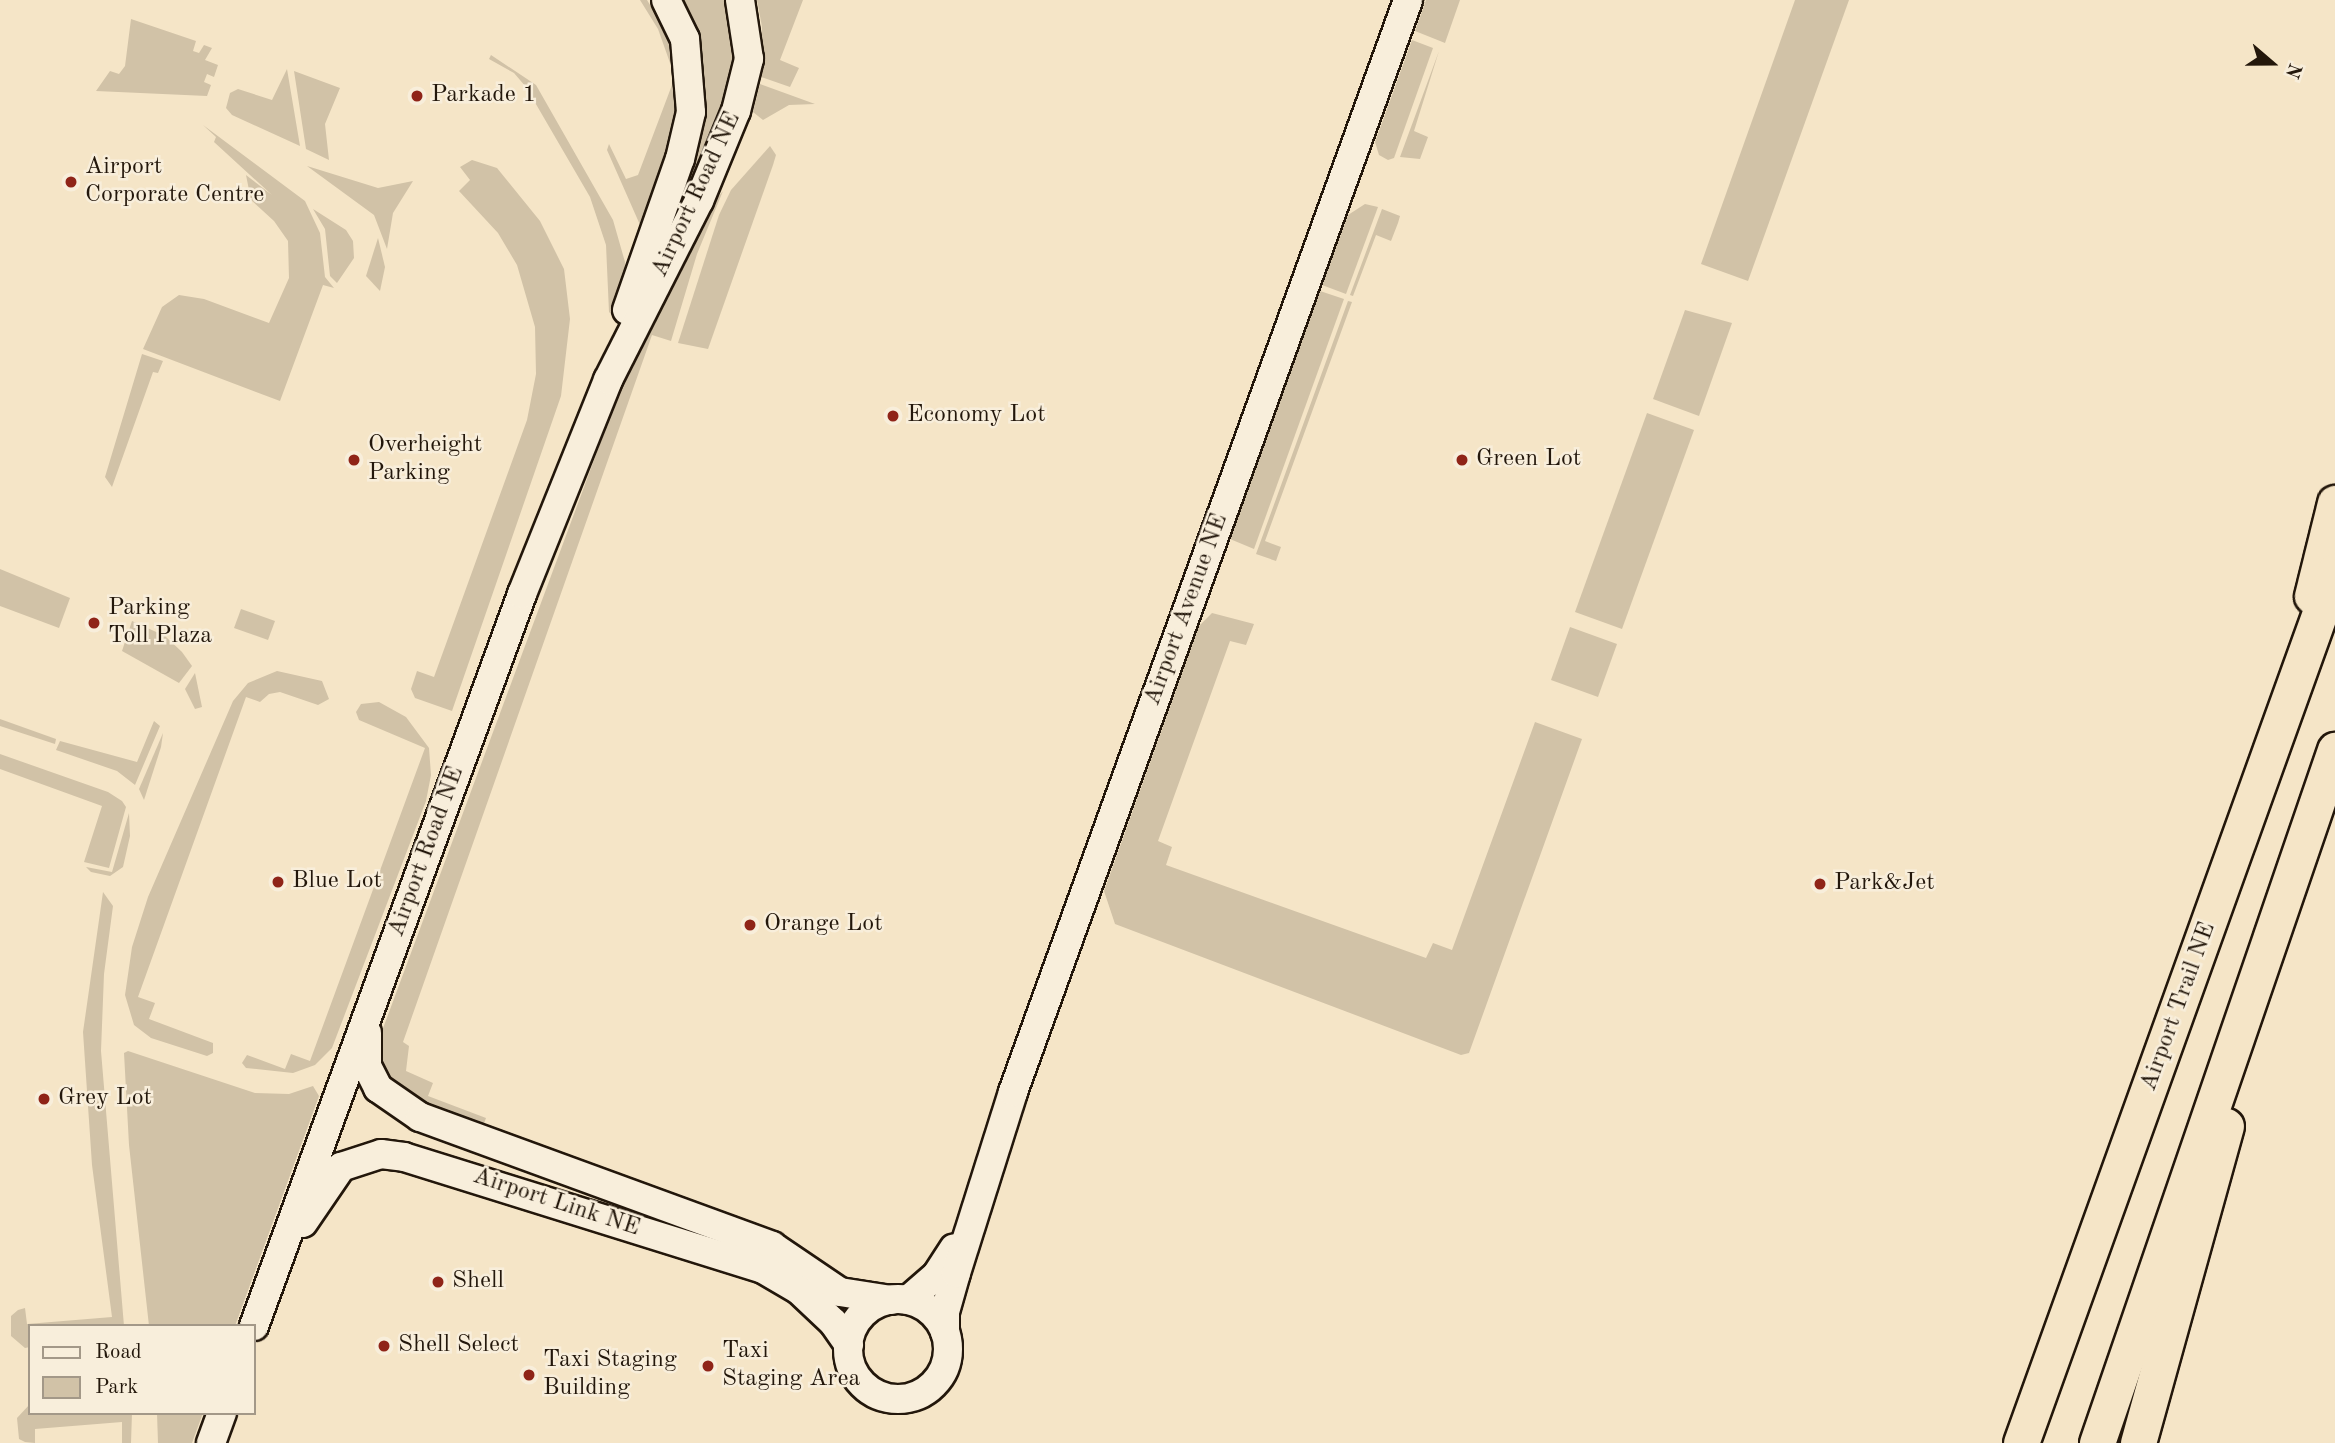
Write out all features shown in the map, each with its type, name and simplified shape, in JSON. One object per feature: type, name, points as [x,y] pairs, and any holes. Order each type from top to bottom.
[{"type":"highway","points":[[2278,735],[2335,503]]},
{"type":"highway","name":"Airport Trail NE","points":[[2021,1443],[2335,571]]},
{"type":"highway","points":[[2097,1443],[2335,750]]},
{"type":"highway","points":[[2138,1443],[2210,1192],[2270,935]]},
{"type":"highway","points":[[2003,1443],[2104,1216]]},
{"type":"street","name":"Airport Road NE","points":[[608,380],[628,307],[680,159],[691,112],[685,39],[666,0]]},
{"type":"street","name":"Airport Road NE","points":[[255,1324],[522,594],[608,380],[699,201],[736,111],[749,59],[740,0]]},
{"type":"street","name":"Airport Avenue NE","points":[[945,1332],[945,1312],[1013,1092],[1409,0]]},
{"type":"street","name":"Airport Link NE","points":[[368,1012],[367,1066],[378,1088],[397,1105],[772,1246],[840,1292],[900,1300]]},
{"type":"street","name":"Airport Link NE","points":[[279,1257],[341,1167],[363,1158],[404,1157],[763,1269],[799,1290],[849,1345]]},
{"type":"street","points":[[515,1191],[537,1182],[686,1229],[714,1225]]},
{"type":"street","name":"Airport Avenue NE","points":[[900,1300],[936,1276],[971,1222]]},
{"type":"street","points":[[900,1300],[936,1315],[945,1332],[945,1366],[937,1380],[914,1398],[895,1399],[866,1387],[856,1375],[849,1345],[863,1313],[900,1300]]},
{"type":"street","points":[[211,1443],[221,1415]]},
{"type":"green space","points":[[640,0],[647,0],[668,35],[678,76],[677,124],[644,234],[607,150],[609,144],[626,179],[638,175],[675,77],[658,29]]},
{"type":"green space","points":[[680,0],[729,0],[736,29],[736,74],[685,196],[680,195],[703,99],[697,44]]},
{"type":"green space","points":[[757,0],[803,0],[780,60],[799,68],[790,87],[761,77],[762,27]]},
{"type":"green space","points":[[1426,0],[1460,0],[1445,43],[1415,31]]},
{"type":"green space","points":[[1795,0],[1849,0],[1748,281],[1701,264]]},
{"type":"green space","points":[[131,19],[196,41],[193,51],[199,53],[204,45],[212,48],[205,60],[218,65],[214,77],[207,74],[204,82],[211,85],[207,96],[96,91],[110,71],[119,74],[125,66]]},
{"type":"green space","points":[[1412,40],[1433,48],[1394,158],[1388,160],[1379,155],[1375,142]]},
{"type":"green space","points":[[1439,51],[1414,131],[1428,137],[1420,159],[1400,157]]},
{"type":"green space","points":[[491,55],[536,85],[613,220],[625,262],[624,284],[613,316],[609,312],[606,245],[590,197],[526,87],[514,73],[489,59]]},
{"type":"green space","points":[[287,69],[300,146],[232,115],[226,108],[230,93],[238,89],[272,100]]},
{"type":"green space","points":[[294,71],[340,88],[325,124],[329,160],[306,149]]},
{"type":"green space","points":[[760,84],[815,104],[789,105],[763,120],[753,112]]},
{"type":"green space","points":[[203,125],[305,201],[320,233],[325,277],[334,288],[323,285],[280,401],[143,349],[162,307],[179,295],[204,299],[269,323],[289,278],[288,241],[274,221],[251,200],[246,175],[272,195],[214,142],[216,137]]},
{"type":"green space","points":[[770,146],[776,155],[773,165],[708,349],[678,343],[719,215],[731,190]]},
{"type":"green space","points":[[472,160],[497,168],[540,221],[564,269],[570,319],[561,396],[452,711],[415,698],[411,689],[417,671],[434,677],[527,420],[536,374],[535,327],[517,265],[498,233],[459,191],[470,180],[460,167]]},
{"type":"green space","points":[[307,166],[378,188],[413,181],[393,213],[387,249],[374,215]]},
{"type":"green space","points":[[723,191],[697,254],[671,341],[652,335],[403,1042],[409,1046],[406,1071],[433,1083],[428,1096],[486,1118],[482,1129],[433,1111],[385,1079],[378,1056],[382,1031],[626,374],[705,213]]},
{"type":"green space","points":[[1365,204],[1378,207],[1346,294],[1322,285],[1348,215]]},
{"type":"green space","points":[[313,209],[346,230],[353,241],[354,258],[337,283],[330,276],[325,229]]},
{"type":"green space","points":[[1382,209],[1400,216],[1398,223],[1391,241],[1376,235],[1353,296],[1350,295]]},
{"type":"green space","points":[[378,238],[385,267],[380,291],[366,276]]},
{"type":"green space","points":[[1320,291],[1344,299],[1254,549],[1230,539]]},
{"type":"green space","points":[[1348,301],[1352,302],[1265,541],[1281,547],[1276,561],[1256,554]]},
{"type":"green space","points":[[1685,310],[1732,323],[1699,416],[1653,399]]},
{"type":"green space","points":[[142,354],[163,361],[158,373],[153,372],[112,487],[105,477]]},
{"type":"green space","points":[[1647,413],[1694,430],[1622,629],[1575,612]]},
{"type":"green space","points":[[0,569],[70,598],[59,628],[0,606]]},
{"type":"green space","points":[[241,609],[275,621],[268,640],[234,628]]},
{"type":"green space","points":[[1212,613],[1254,624],[1246,645],[1230,641],[1158,841],[1172,847],[1166,865],[1426,958],[1433,943],[1452,950],[1535,722],[1582,739],[1469,1053],[1461,1055],[1115,924],[1104,891],[1199,626]]},
{"type":"green space","points":[[132,621],[165,636],[182,652],[192,666],[179,683],[122,651]]},
{"type":"green space","points":[[1570,627],[1617,644],[1598,697],[1551,680]]},
{"type":"green space","points":[[277,671],[322,681],[329,699],[318,705],[280,692],[269,694],[260,702],[246,697],[138,997],[155,1003],[149,1019],[213,1043],[213,1053],[207,1056],[151,1038],[134,1025],[125,995],[132,947],[148,897],[233,701],[248,683]]},
{"type":"green space","points":[[195,673],[202,707],[195,709],[185,689]]},
{"type":"green space","points":[[379,702],[406,717],[429,748],[431,775],[426,801],[332,1048],[315,1065],[293,1073],[246,1068],[242,1063],[247,1055],[285,1069],[291,1054],[310,1061],[425,748],[359,720],[356,712],[361,704]]},
{"type":"green space","points":[[0,719],[56,739],[55,744],[0,726]]},
{"type":"green space","points":[[154,721],[160,726],[135,785],[117,771],[56,750],[60,741],[137,762]]},
{"type":"green space","points":[[163,733],[161,747],[144,800],[139,789]]},
{"type":"green space","points":[[0,754],[108,792],[122,801],[126,807],[109,868],[84,862],[102,806],[0,769]]},
{"type":"green space","points":[[129,813],[130,836],[123,867],[110,876],[91,872],[86,867],[112,872]]},
{"type":"green space","points":[[103,892],[113,906],[104,974],[101,1051],[124,1324],[28,1324],[28,1347],[25,1348],[11,1336],[11,1316],[18,1310],[25,1308],[27,1324],[112,1317],[92,1165],[83,1032]]},
{"type":"green space","points":[[128,1051],[255,1093],[289,1094],[313,1086],[319,1096],[236,1324],[149,1324],[129,1145],[124,1053]]},
{"type":"green space","points":[[28,1406],[28,1415],[132,1415],[131,1443],[122,1443],[122,1422],[35,1429],[35,1443],[25,1442],[19,1439],[17,1418]]},
{"type":"green space","points":[[157,1415],[202,1415],[192,1443],[158,1443]]},
{"type":"place","name":"Parkade 1","points":[[417,96]]},
{"type":"place","name":"Airport Corporate Centre","points":[[71,182]]},
{"type":"place","name":"Economy Lot","points":[[893,416]]},
{"type":"place","name":"Overheight Parking","points":[[354,460]]},
{"type":"place","name":"Green Lot","points":[[1462,460]]},
{"type":"place","name":"Parking Toll Plaza","points":[[94,623]]},
{"type":"place","name":"Blue Lot","points":[[278,882]]},
{"type":"place","name":"Park&Jet","points":[[1820,884]]},
{"type":"place","name":"Orange Lot","points":[[750,925]]},
{"type":"place","name":"Grey Lot","points":[[44,1099]]},
{"type":"place","name":"Shell","points":[[438,1282]]},
{"type":"place","name":"Shell Select","points":[[384,1346]]},
{"type":"place","name":"Taxi Staging Area","points":[[708,1366]]},
{"type":"place","name":"Taxi Staging Building","points":[[529,1375]]}]
